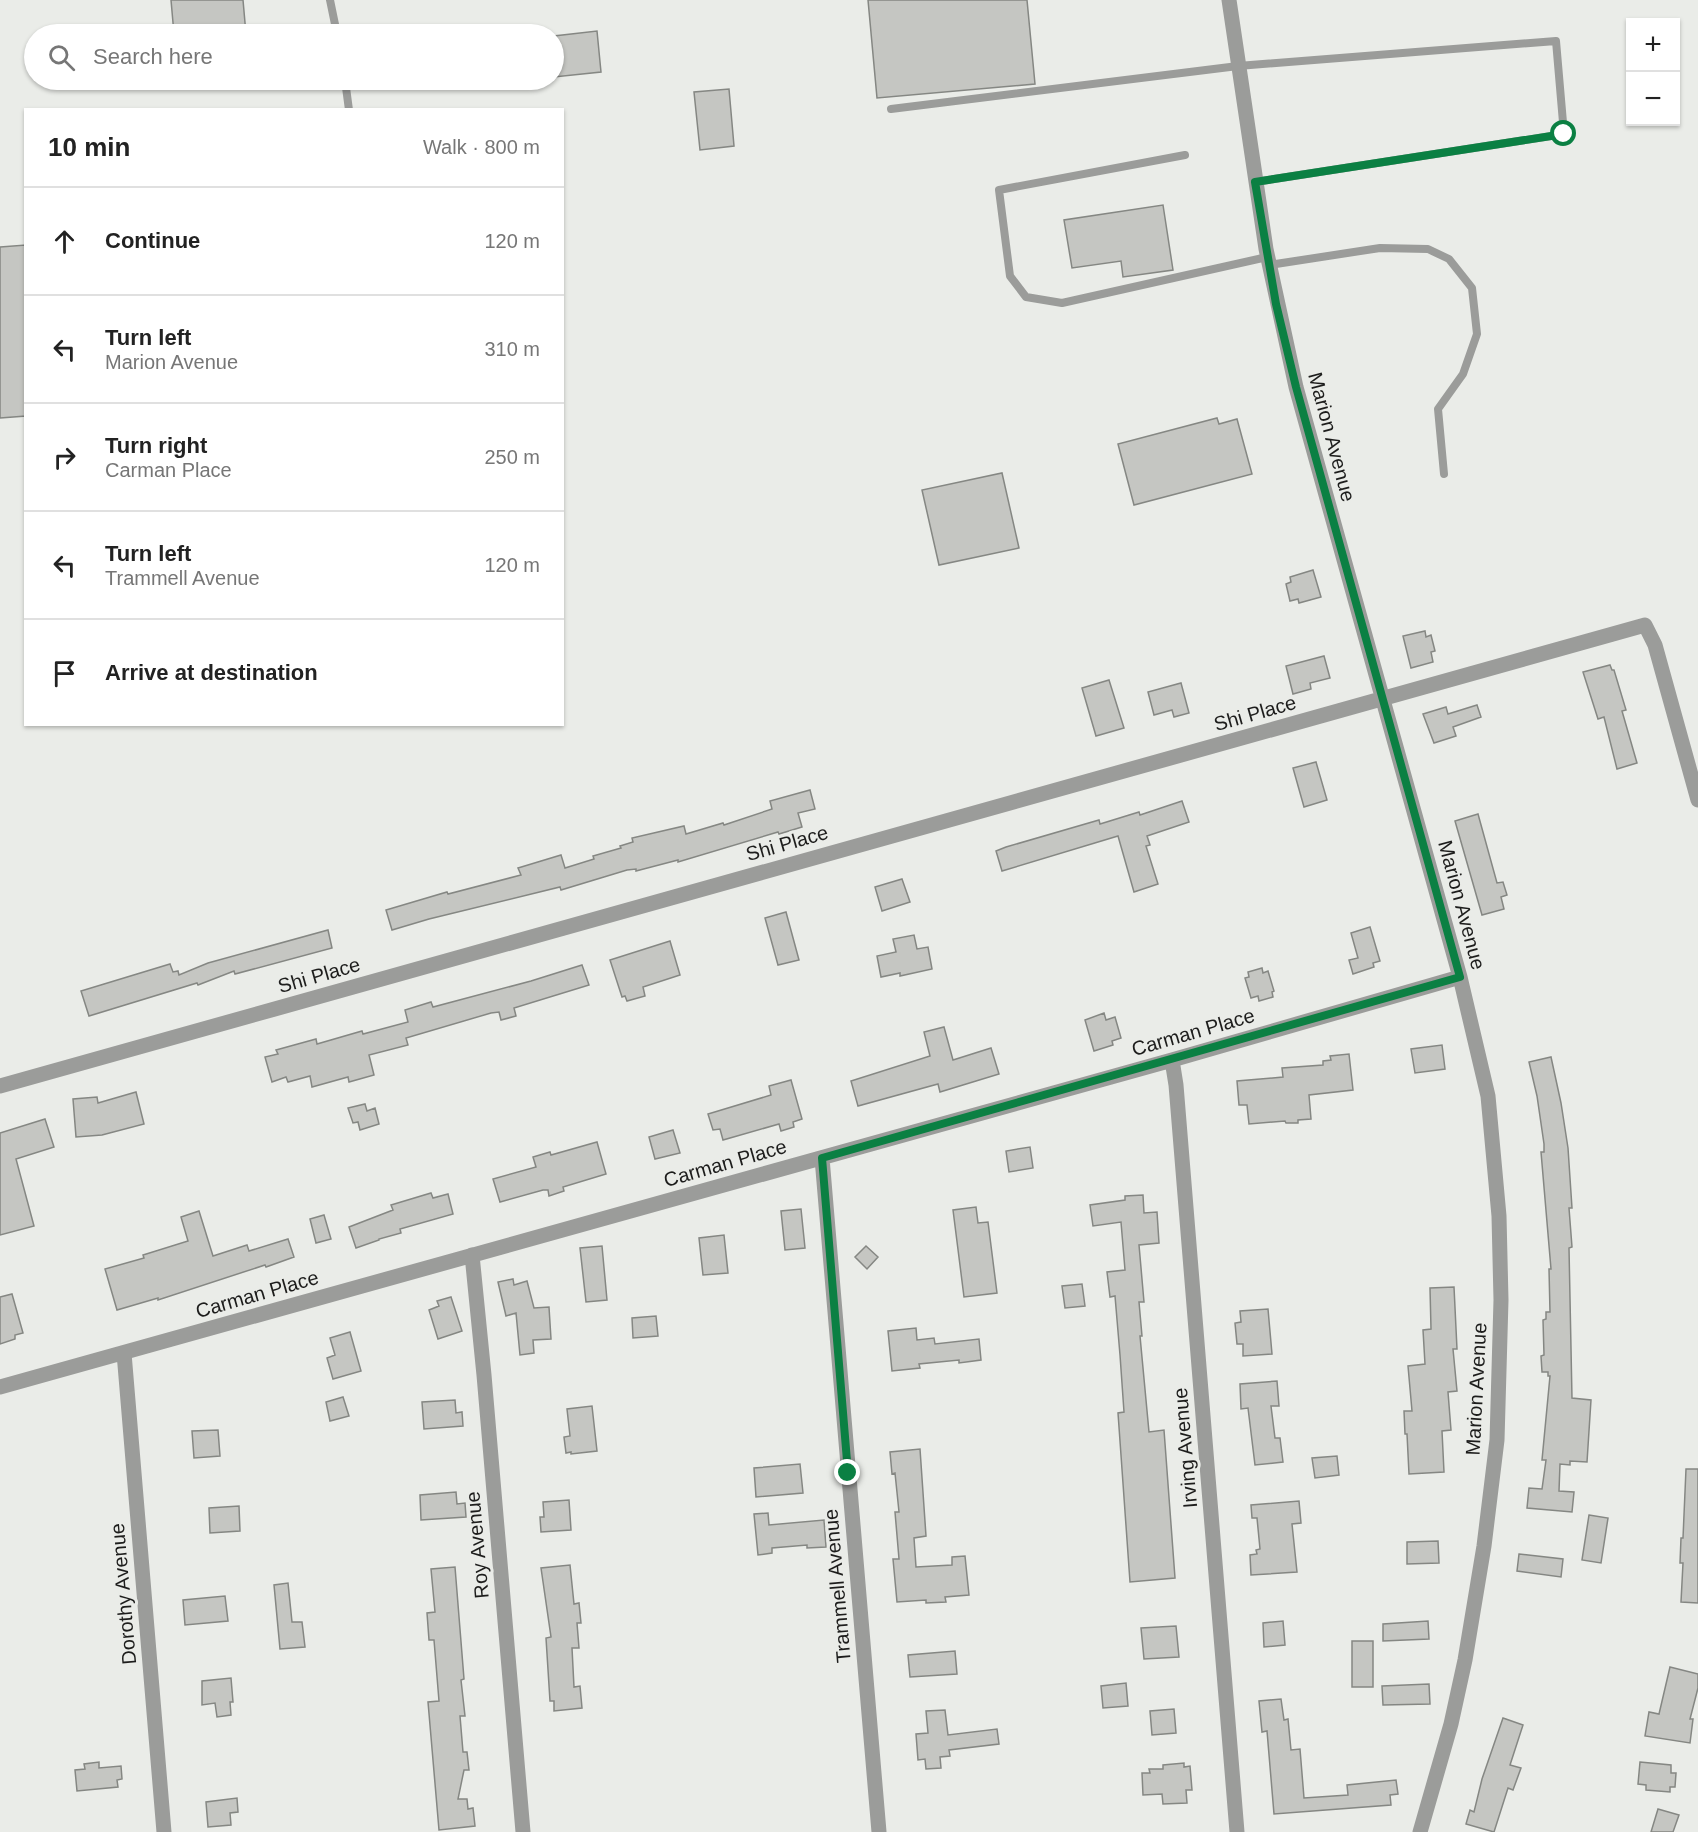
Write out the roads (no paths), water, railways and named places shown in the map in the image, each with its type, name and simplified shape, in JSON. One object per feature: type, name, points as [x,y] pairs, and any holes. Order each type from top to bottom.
[{"type":"street","name":"Marion Avenue","points":[[1229,0],[1268,261],[1296,387],[1460,977],[1488,1096],[1499,1216],[1501,1300],[1497,1440],[1484,1546],[1465,1660],[1445,1746],[1420,1832]]},
{"type":"street","name":"Shi Place","points":[[0,1086],[1645,625],[1655,645],[1698,800]]},
{"type":"street","name":"Carman Place","points":[[0,1387],[1173,1060],[1460,977]]},
{"type":"street","name":"Irving Avenue","points":[[1173,1060],[1237,1832]]},
{"type":"street","name":"Trammell Avenue","points":[[822,1158],[879,1832]]},
{"type":"street","name":"Roy Avenue","points":[[472,1255],[523,1832]]},
{"type":"street","name":"Dorothy Avenue","points":[[124,1353],[164,1832]]},
{"type":"lane","points":[[330,0],[335,24]]},
{"type":"lane","points":[[891,109],[1238,66],[1556,41],[1564,134],[1255,182]]},
{"type":"lane","points":[[346,90],[349,108]]},
{"type":"lane","points":[[1185,155],[999,190],[1010,276],[1026,297],[1062,303],[1268,261],[1380,248],[1428,249],[1449,259],[1473,288],[1477,334],[1463,374],[1438,409],[1444,474]]}]
